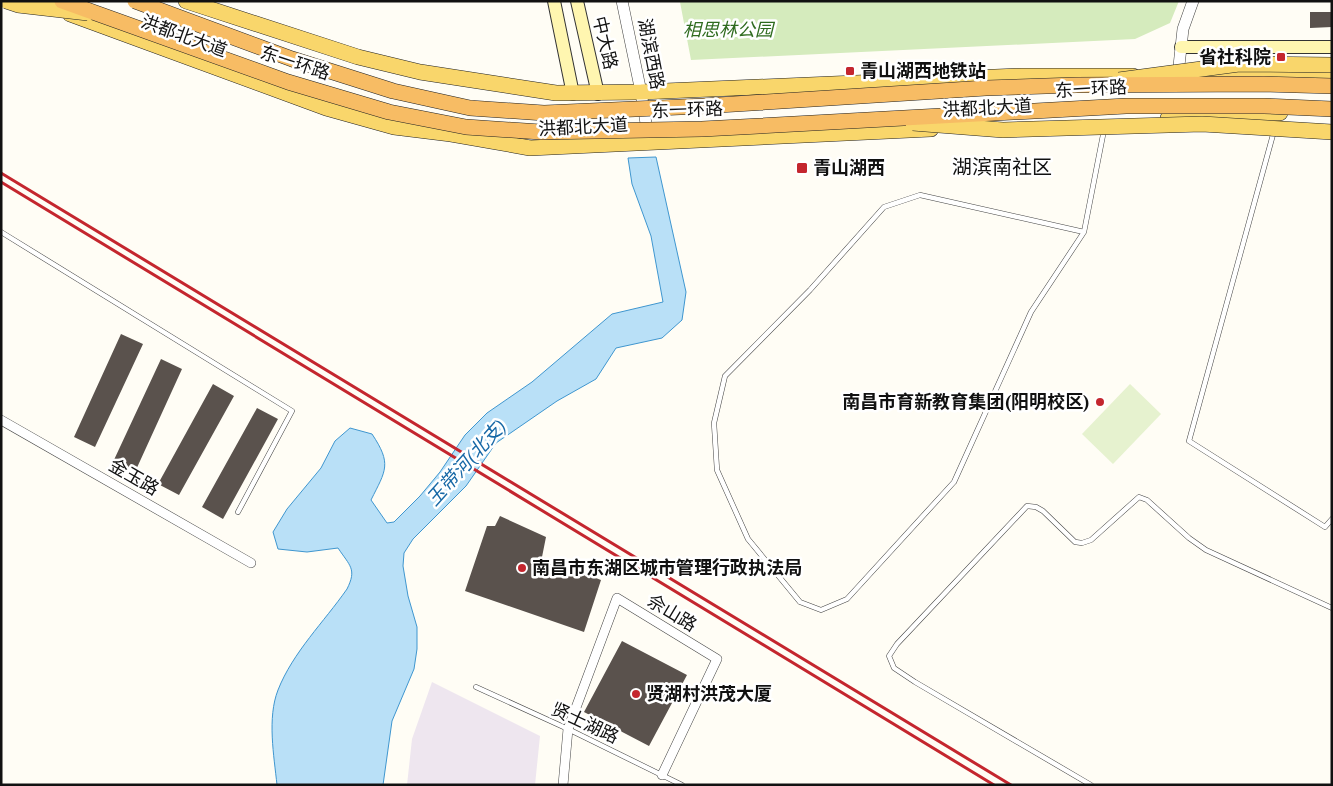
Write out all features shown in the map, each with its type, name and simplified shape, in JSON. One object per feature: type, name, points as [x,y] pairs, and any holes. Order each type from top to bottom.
[{"type":"highway","name":"东一环路","points":[[62,1],[288,82],[389,112],[466,127],[541,132],[702,129],[1126,106],[1264,106],[1332,109]]},
{"type":"highway","name":"东一环路","points":[[135,1],[292,59],[393,91],[470,108],[544,113],[703,106],[986,88],[1076,85],[1264,84],[1332,86]]},
{"type":"main road","points":[[6,1],[18,5],[99,14]]},
{"type":"main road","name":"洪都北大道","points":[[38,1],[149,44],[326,108],[394,127],[451,134],[530,148],[1279,113],[1332,116]]},
{"type":"main road","name":"洪都北大道","points":[[186,1],[358,57],[420,72],[556,94],[598,94],[1021,76],[1284,74],[1332,77]]},
{"type":"main road","points":[[554,1],[573,94]]},
{"type":"main road","name":"中大路","points":[[577,1],[598,94]]},
{"type":"main road","points":[[1181,46],[1332,47]]},
{"type":"main road","points":[[1076,85],[1239,64],[1332,65]]},
{"type":"main road","points":[[869,119],[1003,130],[1202,124],[1332,132]]},
{"type":"street","name":"湖滨西路","points":[[622,1],[641,92],[649,143]]},
{"type":"street","points":[[1178,75],[1184,29],[1194,1]]},
{"type":"street","name":"金玉路","points":[[1,420],[251,563]]},
{"type":"street","name":"佘山路","points":[[563,785],[568,729],[617,598],[717,659],[662,775]]},
{"type":"lane","points":[[1279,113],[1188,441],[1324,527],[1332,519]]},
{"type":"lane","points":[[1084,232],[920,195],[884,207],[810,290],[726,376],[714,423],[717,470],[748,539],[800,602],[820,610],[847,599],[954,482],[1031,312],[1084,232],[1106,121]]},
{"type":"lane","points":[[1,232],[292,411],[238,512]]},
{"type":"lane","points":[[1091,785],[915,682],[894,668],[889,656],[897,644],[1027,506],[1036,506],[1075,542],[1082,543],[1091,540],[1139,497],[1146,500],[1189,538],[1206,550],[1332,608]]},
{"type":"lane","name":"贤士湖路","points":[[476,687],[568,729],[682,785]]},
{"type":"shaded area","points":[[432,682],[540,736],[535,785],[407,785],[412,739]]},
{"type":"green space","name":"相思林公园","points":[[1179,1],[1170,23],[1135,39],[691,60],[680,2]]},
{"type":"green space","points":[[1130,384],[1161,414],[1113,464],[1082,434]]},
{"type":"water","name":"玉带河(北支)","points":[[656,157],[686,292],[682,320],[662,338],[616,348],[596,379],[557,401],[496,443],[466,486],[413,539],[404,553],[403,566],[408,596],[417,627],[417,649],[414,669],[392,721],[383,785],[277,785],[272,725],[278,690],[300,650],[347,589],[352,572],[338,548],[307,552],[278,549],[273,532],[287,509],[321,468],[335,441],[350,428],[372,434],[378,444],[385,467],[371,500],[387,523],[394,522],[420,496],[440,472],[465,435],[487,413],[532,382],[612,314],[663,302],[651,236],[632,184],[628,158]]},
{"type":"building","points":[[1310,12],[1332,12],[1332,27],[1310,28]]},
{"type":"building","points":[[121,334],[143,344],[95,447],[74,437]]},
{"type":"building","points":[[161,359],[182,369],[135,472],[113,462]]},
{"type":"building","points":[[213,384],[234,396],[179,495],[158,484]]},
{"type":"building","points":[[257,408],[278,419],[223,519],[202,507]]},
{"type":"building","name":"南昌市东湖区城市管理行政执法局","points":[[500,516],[546,537],[542,557],[601,580],[584,632],[465,591],[487,526],[495,526]]},
{"type":"building","name":"贤湖村洪茂大厦","points":[[622,641],[687,675],[649,746],[584,712]]},
{"type":"railway","points":[[1,173],[1011,785]]},
{"type":"railway","points":[[1,182],[994,785]]},
{"type":"place","name":"省社科院","points":[[1281,57]]},
{"type":"place","name":"青山湖西地铁站","points":[[850,71]]},
{"type":"place","name":"青山湖西","points":[[802,168]]},
{"type":"place","name":"南昌市育新教育集团(阳明校区)","points":[[1100,402]]},
{"type":"place","name":"南昌市东湖区城市管理行政执法局","points":[[522,568]]},
{"type":"place","name":"贤湖村洪茂大厦","points":[[636,694]]},
{"type":"district","name":"湖滨南社区","points":[[1002,167]]}]
